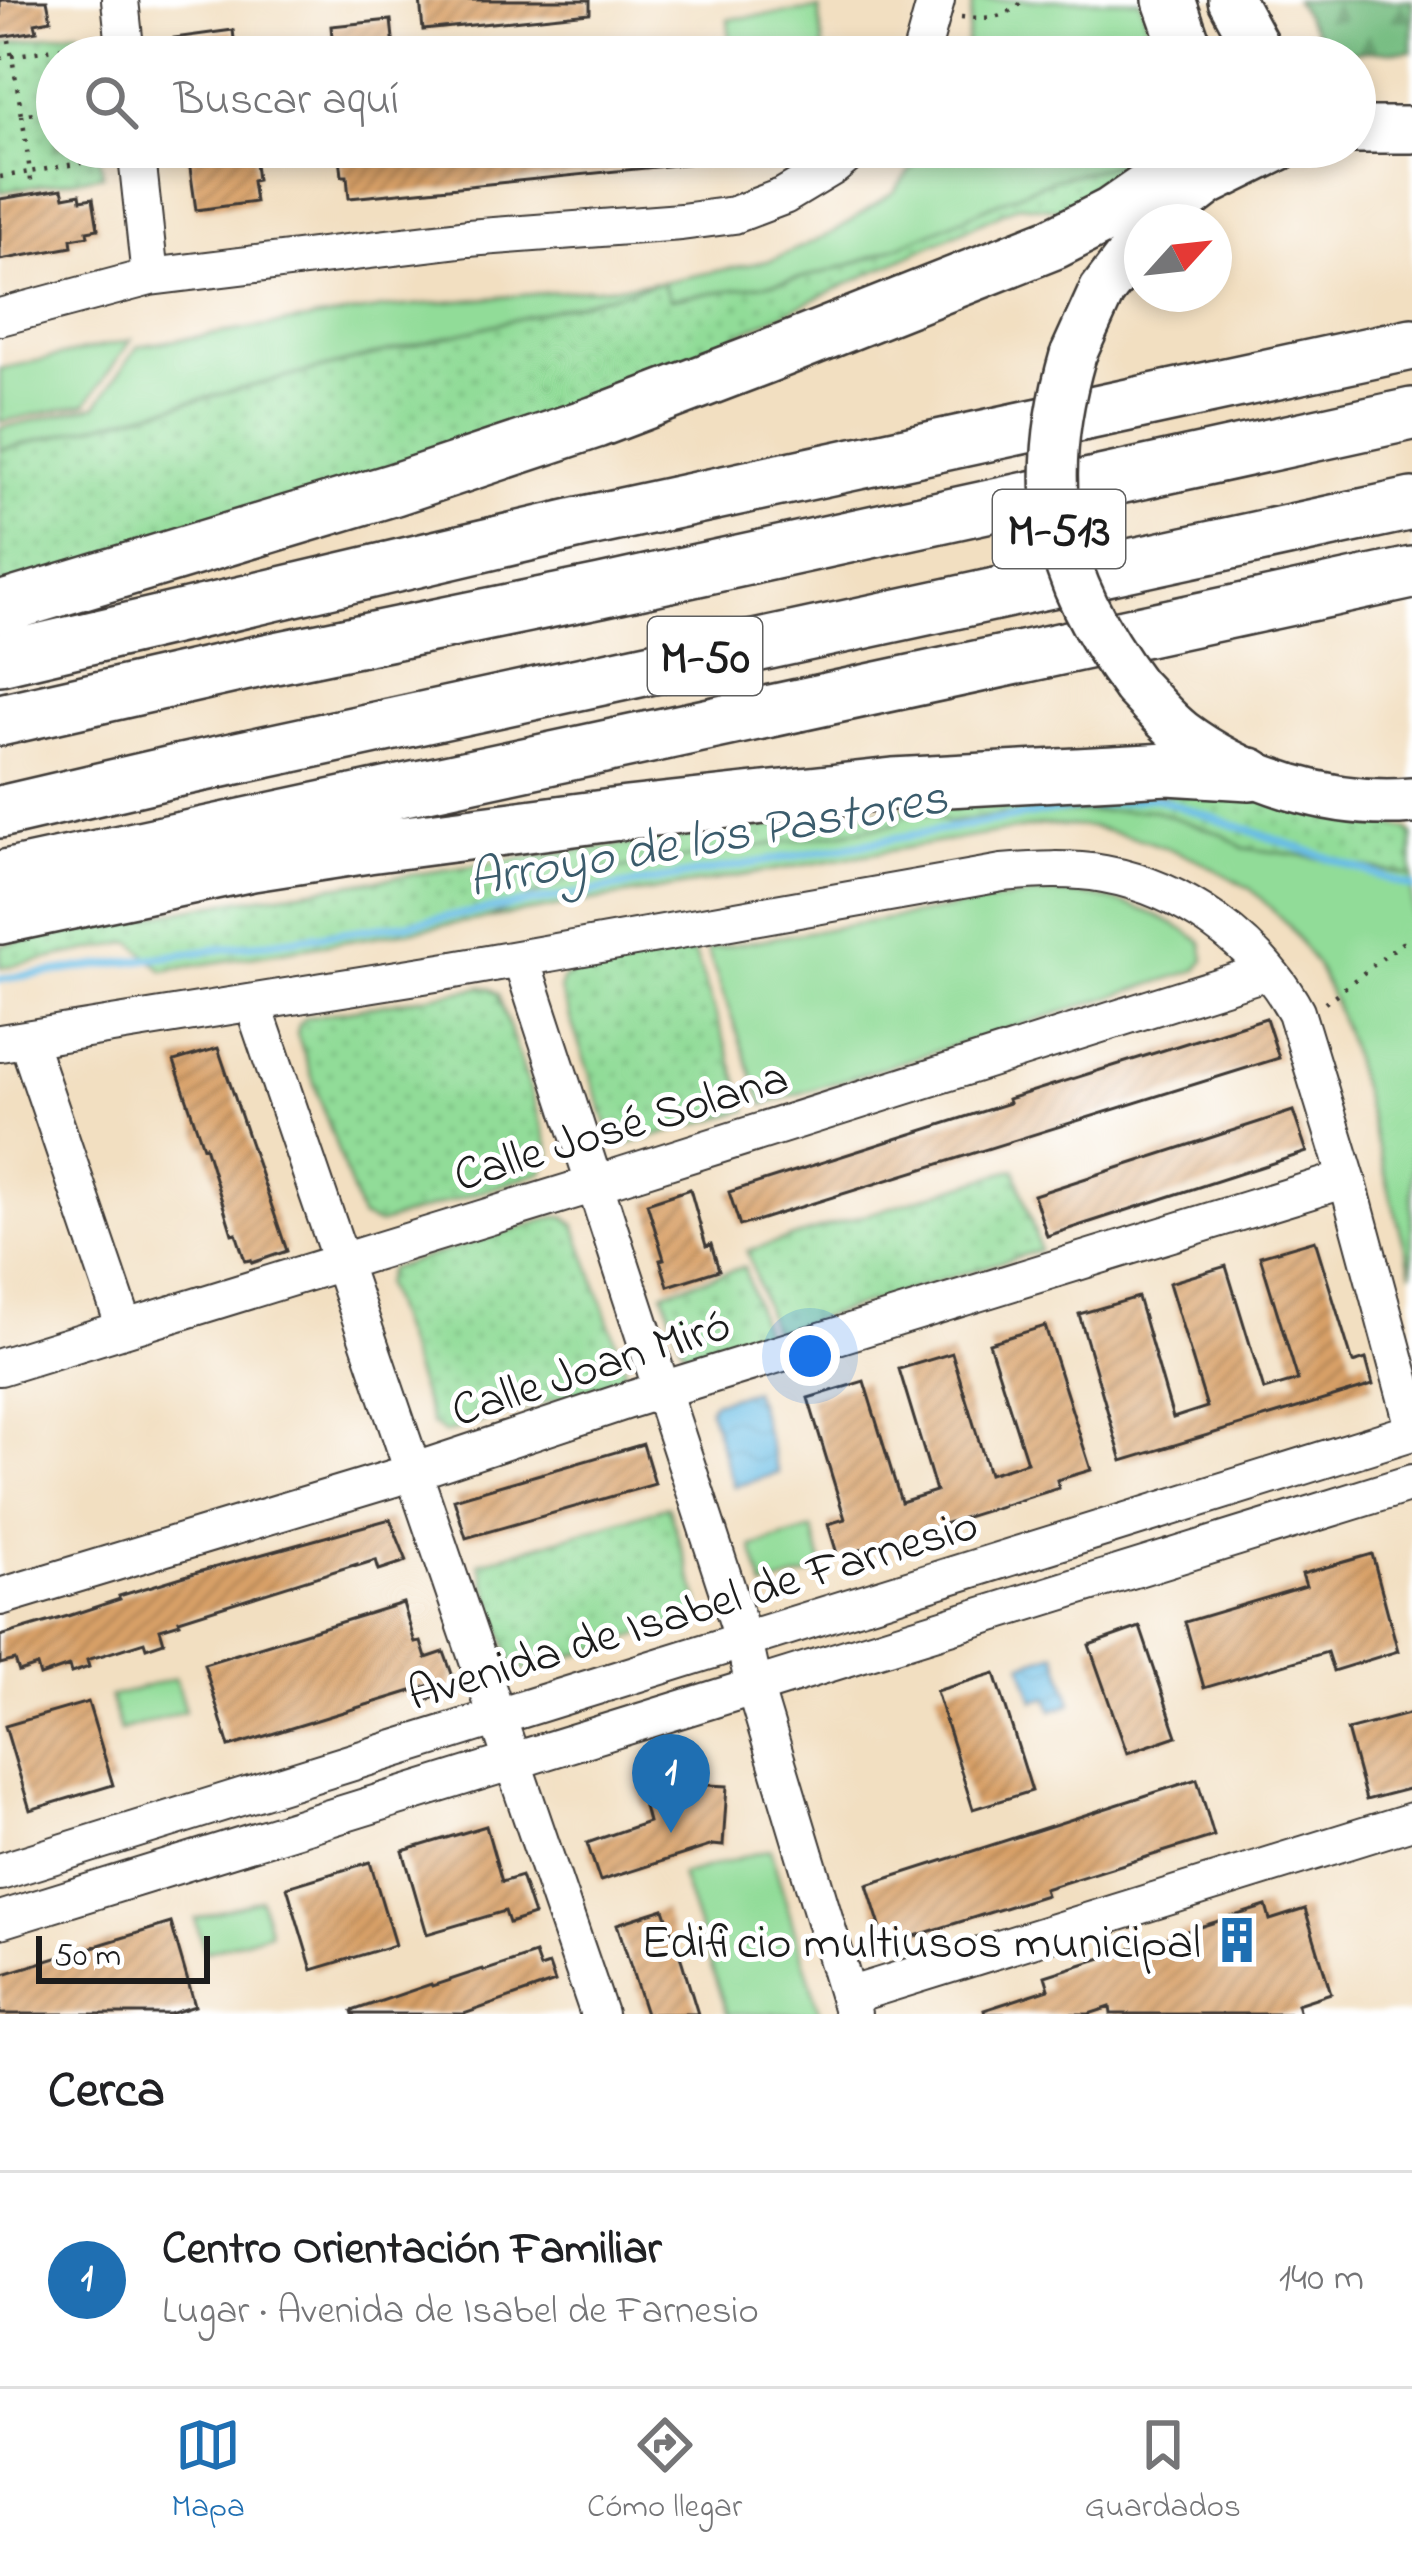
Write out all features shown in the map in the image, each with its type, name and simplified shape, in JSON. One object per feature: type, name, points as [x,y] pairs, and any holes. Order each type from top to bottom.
[{"type":"highway","points":[[1169,0],[1182,36]]},
{"type":"highway","points":[[0,608],[395,489],[596,422],[1054,242],[1187,168]]},
{"type":"highway","points":[[0,625],[396,515],[636,436],[980,308],[1124,243]]},
{"type":"highway","points":[[0,659],[580,523],[1412,344]]},
{"type":"highway","name":"M-50","points":[[0,720],[1412,413]]},
{"type":"highway","name":"M-50","points":[[0,812],[1412,504]]},
{"type":"highway","points":[[0,878],[1412,573]]},
{"type":"highway","points":[[0,918],[275,862],[627,813],[893,784],[1168,769],[1250,774]]},
{"type":"main road","points":[[1195,0],[1208,36]]},
{"type":"main road","points":[[1231,0],[1251,36]]},
{"type":"main road","points":[[1376,129],[1412,130]]},
{"type":"main road","points":[[1171,204],[1200,168]]},
{"type":"main road","name":"M-513","points":[[1124,261],[1102,292],[1073,355],[1053,447],[1052,487],[1061,543],[1104,645],[1135,686],[1180,732],[1250,774],[1332,797],[1408,804]]},
{"type":"street","points":[[120,0],[124,36]]},
{"type":"street","points":[[933,36],[949,9]]},
{"type":"street","points":[[138,168],[150,278]]},
{"type":"street","points":[[0,317],[150,278],[469,238],[734,215],[784,196],[831,168]]},
{"type":"street","points":[[125,1328],[14,1041],[1047,869],[1101,873],[1168,893],[1243,945],[1284,989],[1297,1014],[1347,1179],[1412,1420]]},
{"type":"street","points":[[521,959],[744,1641],[851,2005],[1412,1821]]},
{"type":"street","name":"Calle José Solana","points":[[0,1367],[1268,971]]},
{"type":"street","points":[[254,1004],[514,1761],[592,2012]]},
{"type":"street","name":"Calle Joan Miró","points":[[0,1597],[1347,1179]]},
{"type":"street","name":"Avenida de Isabel de Farnesio","points":[[0,1873],[1412,1432]]},
{"type":"street","name":"Avenida de Isabel de Farnesio","points":[[0,1920],[1412,1483]]},
{"type":"path","points":[[949,9],[998,16],[1010,13],[1024,0]]},
{"type":"path","points":[[9,40],[32,189]]},
{"type":"path","points":[[0,58],[36,52]]},
{"type":"path","points":[[22,115],[36,113]]},
{"type":"path","points":[[0,177],[53,168]]},
{"type":"path","points":[[1332,998],[1402,943],[1412,943]]},
{"type":"green space","points":[[973,0],[1140,0],[1151,36],[968,36]]},
{"type":"green space","points":[[1295,0],[1412,0],[1412,51],[1376,51],[1376,36],[1318,36]]},
{"type":"green space","points":[[819,9],[822,36],[730,36],[728,19]]},
{"type":"green space","points":[[36,38],[36,168],[102,168],[103,175],[0,192],[0,44]]},
{"type":"green space","points":[[912,168],[1100,168],[1044,183],[832,270],[670,299],[662,282],[772,260],[834,232],[894,192]]},
{"type":"green space","points":[[1099,168],[1155,168],[1100,213],[1019,205],[474,456],[0,597],[0,450],[662,282],[670,299],[825,272],[873,257],[1059,177]]},
{"type":"green space","points":[[662,282],[0,450],[0,428],[96,406],[138,346],[384,308]]},
{"type":"green space","points":[[131,340],[86,404],[0,422],[0,369]]},
{"type":"green space","points":[[1212,792],[1316,805],[1407,829],[1412,834],[1412,876],[1243,848],[1222,834],[1000,815],[947,823],[932,813],[904,815],[896,824],[561,882],[489,918],[163,971],[132,942],[0,968],[0,945],[226,902],[566,852],[910,807]]},
{"type":"green space","points":[[1152,810],[1222,834],[1243,848],[1412,876],[1412,1273],[1350,1047],[1317,966],[1288,925],[1251,889],[1194,858],[1091,827],[1044,825],[489,918],[561,882],[593,873],[896,824],[903,815],[932,813],[948,823],[1000,815]]},
{"type":"green space","points":[[1043,893],[1086,895],[1146,911],[1202,942],[1205,960],[1197,970],[763,1105],[707,949]]},
{"type":"green space","points":[[694,951],[748,1110],[622,1146],[611,1135],[560,990],[562,980],[572,971]]},
{"type":"green space","points":[[482,987],[498,994],[551,1159],[541,1173],[378,1224],[361,1217],[297,1034],[299,1025],[305,1018]]},
{"type":"green space","points":[[1015,1169],[1040,1250],[773,1332],[747,1251]]},
{"type":"green space","points":[[565,1217],[575,1225],[625,1367],[622,1375],[445,1433],[432,1424],[384,1284],[389,1269]]},
{"type":"green space","points":[[744,1267],[765,1335],[689,1354],[682,1348],[663,1292]]},
{"type":"green space","points":[[668,1506],[699,1601],[694,1617],[530,1670],[512,1662],[479,1563]]},
{"type":"green space","points":[[812,1529],[824,1570],[764,1588],[752,1547]]},
{"type":"green space","points":[[175,1678],[185,1711],[120,1731],[110,1697]]},
{"type":"green space","points":[[770,1849],[820,2014],[727,2014],[681,1875]]},
{"type":"green space","points":[[260,1899],[270,1932],[205,1952],[195,1919]]},
{"type":"water","points":[[753,1390],[778,1473],[734,1487],[709,1409],[713,1402]]},
{"type":"water","points":[[1056,1653],[1072,1703],[1052,1710],[1048,1697],[1034,1701],[1022,1664]]},
{"type":"building","points":[[0,0],[47,0],[51,20],[35,23],[37,31],[0,37]]},
{"type":"building","points":[[420,0],[590,0],[590,13],[423,30]]},
{"type":"building","points":[[391,20],[393,36],[332,36],[331,26]]},
{"type":"building","points":[[233,30],[234,36],[189,36]]},
{"type":"building","points":[[190,168],[256,168],[255,202],[196,210]]},
{"type":"building","points":[[341,168],[647,168],[349,198],[347,176],[342,176]]},
{"type":"building","points":[[62,189],[64,197],[93,198],[98,229],[71,239],[72,247],[0,260],[0,199]]},
{"type":"building","points":[[1266,1018],[1279,1058],[740,1226],[729,1192]]},
{"type":"building","points":[[218,1048],[287,1251],[252,1263],[245,1261],[236,1233],[232,1234],[174,1061]]},
{"type":"building","points":[[1293,1111],[1307,1152],[1047,1236],[1034,1195]]},
{"type":"building","points":[[690,1189],[706,1246],[711,1244],[719,1270],[668,1286],[647,1203]]},
{"type":"building","points":[[1315,1240],[1353,1363],[1366,1359],[1373,1385],[1122,1461],[1079,1314],[1138,1297],[1173,1418],[1207,1407],[1169,1283],[1226,1266],[1264,1390],[1298,1380],[1260,1256]]},
{"type":"building","points":[[1045,1326],[1091,1470],[1057,1480],[1059,1488],[838,1557],[828,1524],[845,1519],[808,1398],[864,1381],[901,1502],[936,1491],[899,1369],[952,1353],[989,1474],[1027,1462],[989,1343]]},
{"type":"building","points":[[643,1444],[655,1484],[466,1538],[454,1499]]},
{"type":"building","points":[[390,1519],[407,1561],[379,1570],[376,1560],[357,1564],[179,1620],[160,1629],[164,1642],[146,1648],[144,1642],[87,1660],[89,1667],[71,1673],[69,1666],[40,1676],[37,1666],[19,1672],[15,1660],[0,1664],[0,1636],[198,1572]]},
{"type":"building","points":[[1372,1554],[1398,1651],[1333,1671],[1327,1652],[1204,1688],[1185,1622],[1306,1586],[1302,1574]]},
{"type":"building","points":[[403,1603],[415,1643],[421,1642],[426,1658],[444,1652],[452,1674],[450,1690],[425,1701],[428,1686],[229,1747],[204,1664]]},
{"type":"building","points":[[1140,1627],[1177,1736],[1127,1753],[1089,1645]]},
{"type":"building","points":[[995,1673],[1032,1791],[973,1809],[936,1691]]},
{"type":"building","points":[[88,1702],[113,1785],[30,1810],[5,1726]]},
{"type":"building","points":[[1412,1713],[1412,1788],[1366,1800],[1347,1730]]},
{"type":"building","points":[[648,1772],[685,1778],[686,1784],[727,1786],[723,1846],[713,1845],[600,1881],[587,1843],[648,1822],[639,1787]]},
{"type":"building","points":[[1197,1779],[1214,1836],[886,1945],[867,1885]]},
{"type":"building","points":[[486,1826],[502,1882],[521,1876],[534,1915],[509,1923],[505,1911],[427,1934],[403,1851]]},
{"type":"building","points":[[370,1862],[395,1945],[312,1970],[287,1887]]},
{"type":"building","name":"Edificio multiusos municipal","points":[[1266,1906],[1270,1920],[1305,1909],[1331,1993],[1297,2004],[1300,2014],[1111,2014],[1110,2007],[1089,2014],[985,2014],[984,2010],[1049,1989],[1045,1976]]},
{"type":"building","points":[[664,1909],[698,2014],[646,2014],[634,1977],[617,1924]]},
{"type":"building","points":[[171,1923],[195,2006],[170,2014],[0,2014],[0,1975]]},
{"type":"building","points":[[535,1954],[540,1968],[549,1965],[555,1982],[464,2014],[352,2011],[431,1984]]},
{"type":"waterway","name":"Arroyo de los Pastores","points":[[0,979],[412,923],[1153,797],[1412,887]]},
{"type":"place","name":"Centro Orientación Familiar","points":[[671,1833]]},
{"type":"place","name":"Edificio multiusos municipal","points":[[1237,1940]]}]
